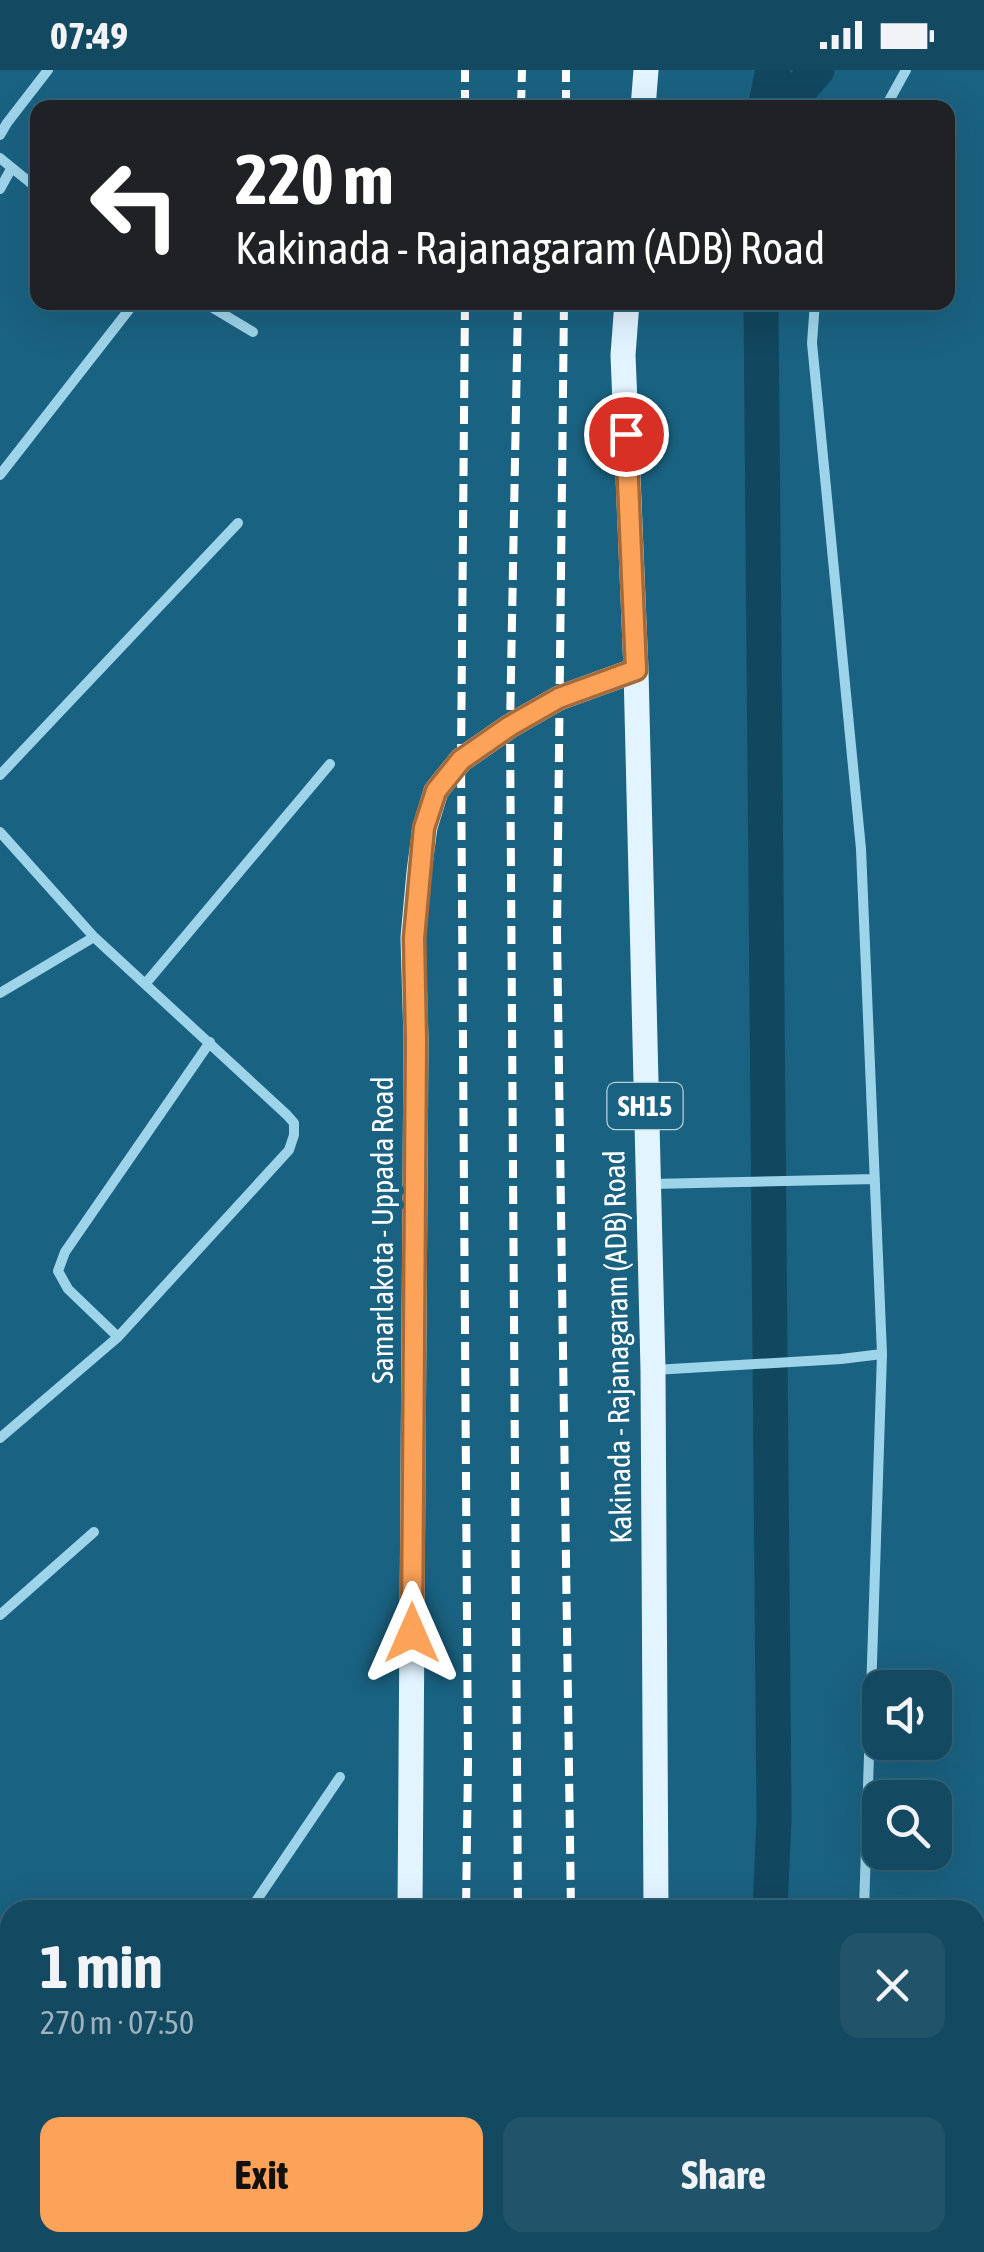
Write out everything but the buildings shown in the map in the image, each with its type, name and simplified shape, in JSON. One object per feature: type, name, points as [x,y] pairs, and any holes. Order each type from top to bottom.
[{"type":"main road","points":[[644,100],[646,70]]},
{"type":"main road","name":"Kakinada - Rajanagaram (ADB) Road","points":[[626,310],[623,354],[636,670],[653,1370],[656,1900]]},
{"type":"main road","name":"Samarlakota - Uppada Road","points":[[410,1900],[414,938],[424,828],[436,791],[461,760],[559,698],[636,670]]},
{"type":"street","points":[[0,135],[48,70]]},
{"type":"street","points":[[889,100],[906,70]]},
{"type":"street","points":[[0,158],[30,183]]},
{"type":"street","points":[[0,189],[11,170]]},
{"type":"street","points":[[0,475],[130,310]]},
{"type":"street","points":[[216,310],[253,332]]},
{"type":"street","points":[[814,310],[812,343],[861,848],[882,1354],[864,1900]]},
{"type":"street","points":[[0,775],[238,522]]},
{"type":"street","points":[[146,983],[330,764]]},
{"type":"street","points":[[0,832],[94,937],[294,1123],[290,1150],[118,1338],[0,1438]]},
{"type":"street","points":[[0,994],[94,937]]},
{"type":"street","points":[[118,1338],[68,1289],[58,1271],[65,1252],[210,1042]]},
{"type":"street","points":[[648,1184],[875,1180]]},
{"type":"street","points":[[653,1370],[882,1354]]},
{"type":"street","points":[[0,1616],[94,1532]]},
{"type":"street","points":[[257,1900],[340,1777]]},
{"type":"waterway","points":[[767,100],[773,70]]},
{"type":"waterway","points":[[790,100],[817,70]]},
{"type":"waterway","points":[[761,310],[774,1819],[770,1900]]},
{"type":"railway","points":[[465,70],[465,100]]},
{"type":"railway","points":[[521,100],[522,70]]},
{"type":"railway","points":[[566,70],[566,100]]},
{"type":"railway","points":[[465,310],[461,760],[466,1900]]},
{"type":"railway","points":[[518,310],[510,726],[518,1900]]},
{"type":"railway","points":[[564,310],[557,932],[571,1900]]},
{"type":"route","points":[[412,1633],[414,938],[424,828],[436,791],[461,760],[559,698],[636,670],[626,434]]}]
